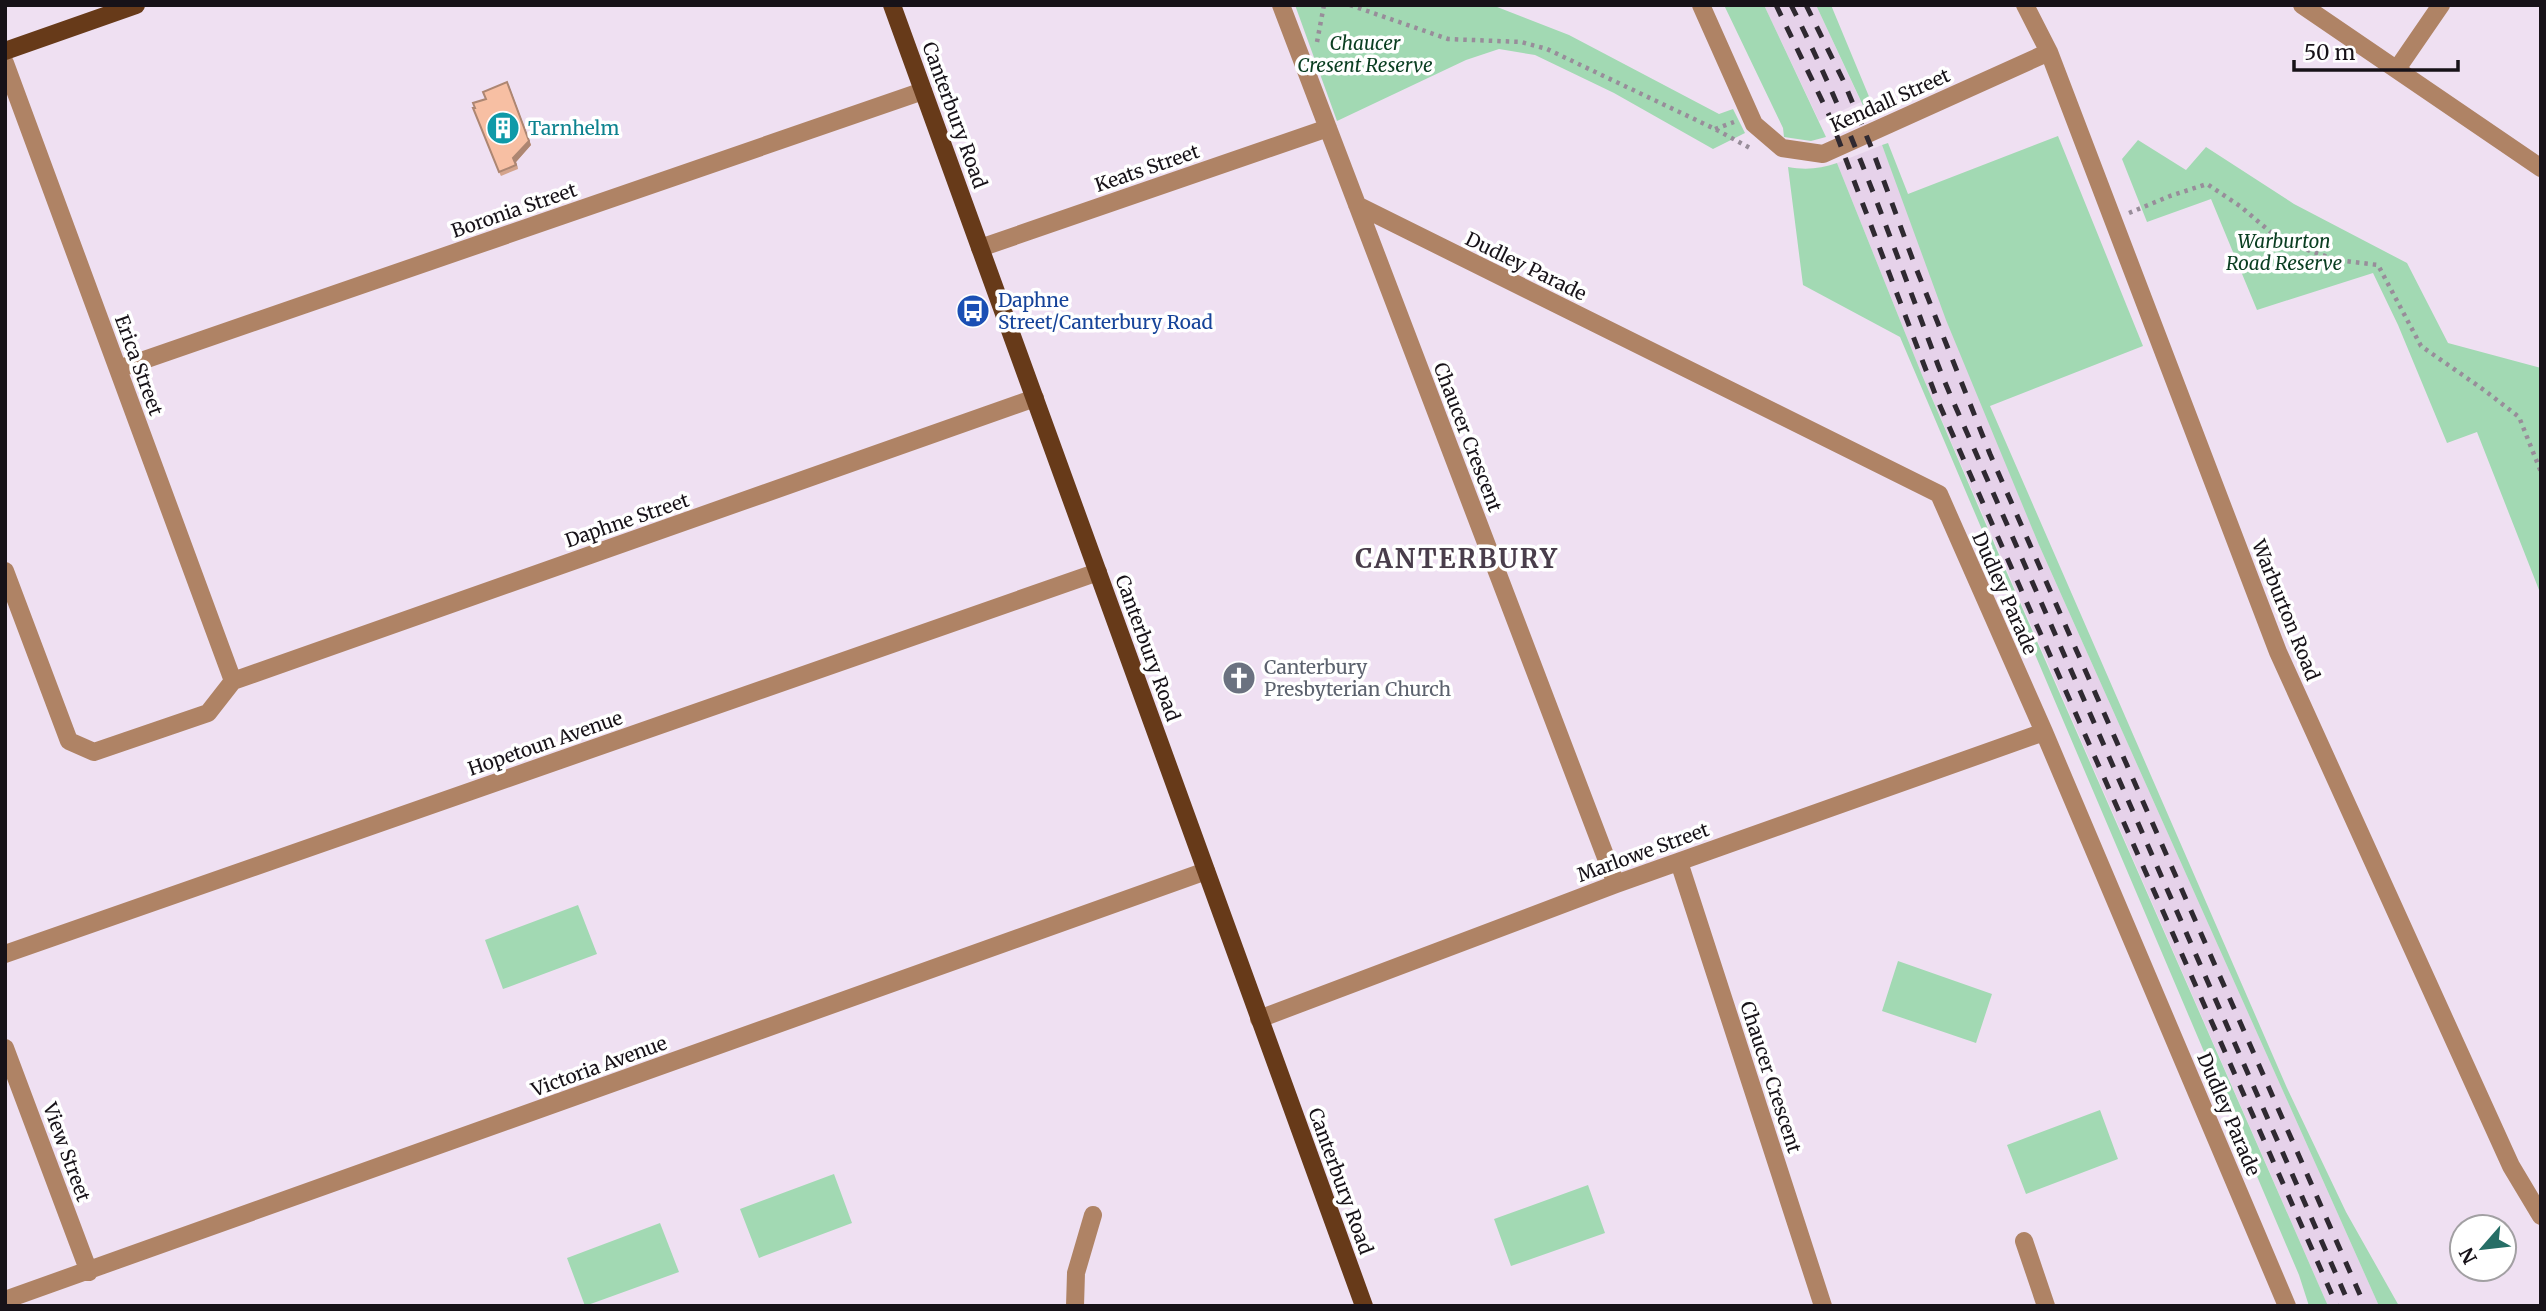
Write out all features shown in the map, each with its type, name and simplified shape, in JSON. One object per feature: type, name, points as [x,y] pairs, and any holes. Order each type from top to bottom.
[{"type":"main road","points":[[5,51],[136,5]]},
{"type":"main road","name":"Canterbury Road","points":[[892,5],[1364,1306]]},
{"type":"street","name":"Chaucer Crescent","points":[[1282,5],[1616,884]]},
{"type":"street","name":"Kendall Street","points":[[1701,5],[1754,124],[1782,148],[1823,153],[2049,52]]},
{"type":"street","name":"Warburton Road","points":[[2025,5],[2049,52],[2278,652],[2511,1166],[2541,1216]]},
{"type":"street","points":[[2302,5],[2541,168]]},
{"type":"street","points":[[2397,69],[2441,5]]},
{"type":"street","name":"Erica Street","points":[[5,64],[233,681]]},
{"type":"street","name":"Boronia Street","points":[[118,369],[923,90]]},
{"type":"street","name":"Keats Street","points":[[981,248],[1328,128]]},
{"type":"street","name":"Dudley Parade","points":[[1357,205],[1939,495],[2044,732],[2287,1306]]},
{"type":"street","name":"Daphne Street","points":[[233,681],[1035,398]]},
{"type":"street","points":[[5,571],[69,741],[94,752],[208,713],[233,681]]},
{"type":"street","name":"Hopetoun Avenue","points":[[5,954],[1098,572]]},
{"type":"street","name":"Marlowe Street","points":[[1259,1019],[1616,884],[2044,732]]},
{"type":"street","name":"Chaucer Crescent","points":[[1679,862],[1823,1306]]},
{"type":"street","name":"Victoria Avenue","points":[[5,1300],[1206,871]]},
{"type":"street","name":"View Street","points":[[5,1048],[89,1272]]},
{"type":"street","points":[[1075,1306],[1076,1273],[1093,1215]]},
{"type":"street","points":[[2025,1241],[2046,1306]]},
{"type":"path","points":[[1350,5],[1448,39],[1521,41],[1547,49],[1760,152]]},
{"type":"path","points":[[2114,219],[2169,196],[2207,184],[2240,206],[2281,241],[2337,260],[2378,265],[2421,346],[2519,417],[2541,472]]},
{"type":"shaded area","points":[[1764,5],[1816,5],[1861,102],[1819,121]]},
{"type":"shaded area","points":[[1882,145],[2039,545],[2379,1306],[2328,1306],[1922,375],[1837,163]]},
{"type":"green space","name":"Chaucer Cresent Reserve","points":[[1295,5],[1492,5],[1569,35],[1719,114],[1733,109],[1745,133],[1713,149],[1614,93],[1535,55],[1499,49],[1466,60],[1337,121]]},
{"type":"green space","points":[[1724,5],[1764,5],[1826,137],[1811,141],[1784,137],[1783,128]]},
{"type":"green space","points":[[1816,5],[1831,5],[1875,111],[1867,114]]},
{"type":"green space","points":[[2058,136],[2143,346],[1990,406],[2287,1088],[2346,1212],[2399,1306],[2379,1306],[2039,545],[1946,320],[1882,145],[1888,143],[1908,194]]},
{"type":"green space","name":"Warburton Road Reserve","points":[[2138,140],[2186,170],[2206,147],[2294,204],[2407,263],[2448,343],[2541,368],[2541,595],[2477,432],[2447,443],[2398,325],[2373,273],[2257,310],[2211,199],[2147,222],[2122,159]]},
{"type":"green space","points":[[1837,163],[1922,375],[1997,550],[2328,1306],[2309,1306],[2299,1275],[1900,337],[1803,285],[1788,167],[1825,167]]},
{"type":"green space","points":[[578,905],[597,954],[503,989],[485,940]]},
{"type":"green space","points":[[1898,961],[1992,994],[1976,1043],[1882,1011]]},
{"type":"green space","points":[[2100,1110],[2118,1159],[2026,1194],[2007,1145]]},
{"type":"green space","points":[[834,1174],[852,1223],[759,1258],[740,1209]]},
{"type":"green space","points":[[1588,1185],[1605,1233],[1511,1266],[1494,1219]]},
{"type":"green space","points":[[660,1223],[679,1272],[585,1306],[567,1258]]},
{"type":"building","name":"Tarnhelm","points":[[507,82],[529,141],[513,158],[516,165],[499,172],[473,103],[486,99],[483,92]]},
{"type":"railway","points":[[1776,5],[1829,115],[1937,399],[2337,1306]]},
{"type":"railway","points":[[1791,5],[1851,138],[1949,392],[2350,1306]]},
{"type":"railway","points":[[1806,5],[1843,80],[1872,149],[1990,454],[2365,1306]]},
{"type":"place","name":"Tarnhelm","points":[[503,128]]},
{"type":"place","name":"Daphne Street/Canterbury Road","points":[[973,311]]},
{"type":"place","name":"Canterbury Presbyterian Church","points":[[1239,678]]},
{"type":"district","name":"CANTERBURY","points":[[1457,559]]}]
